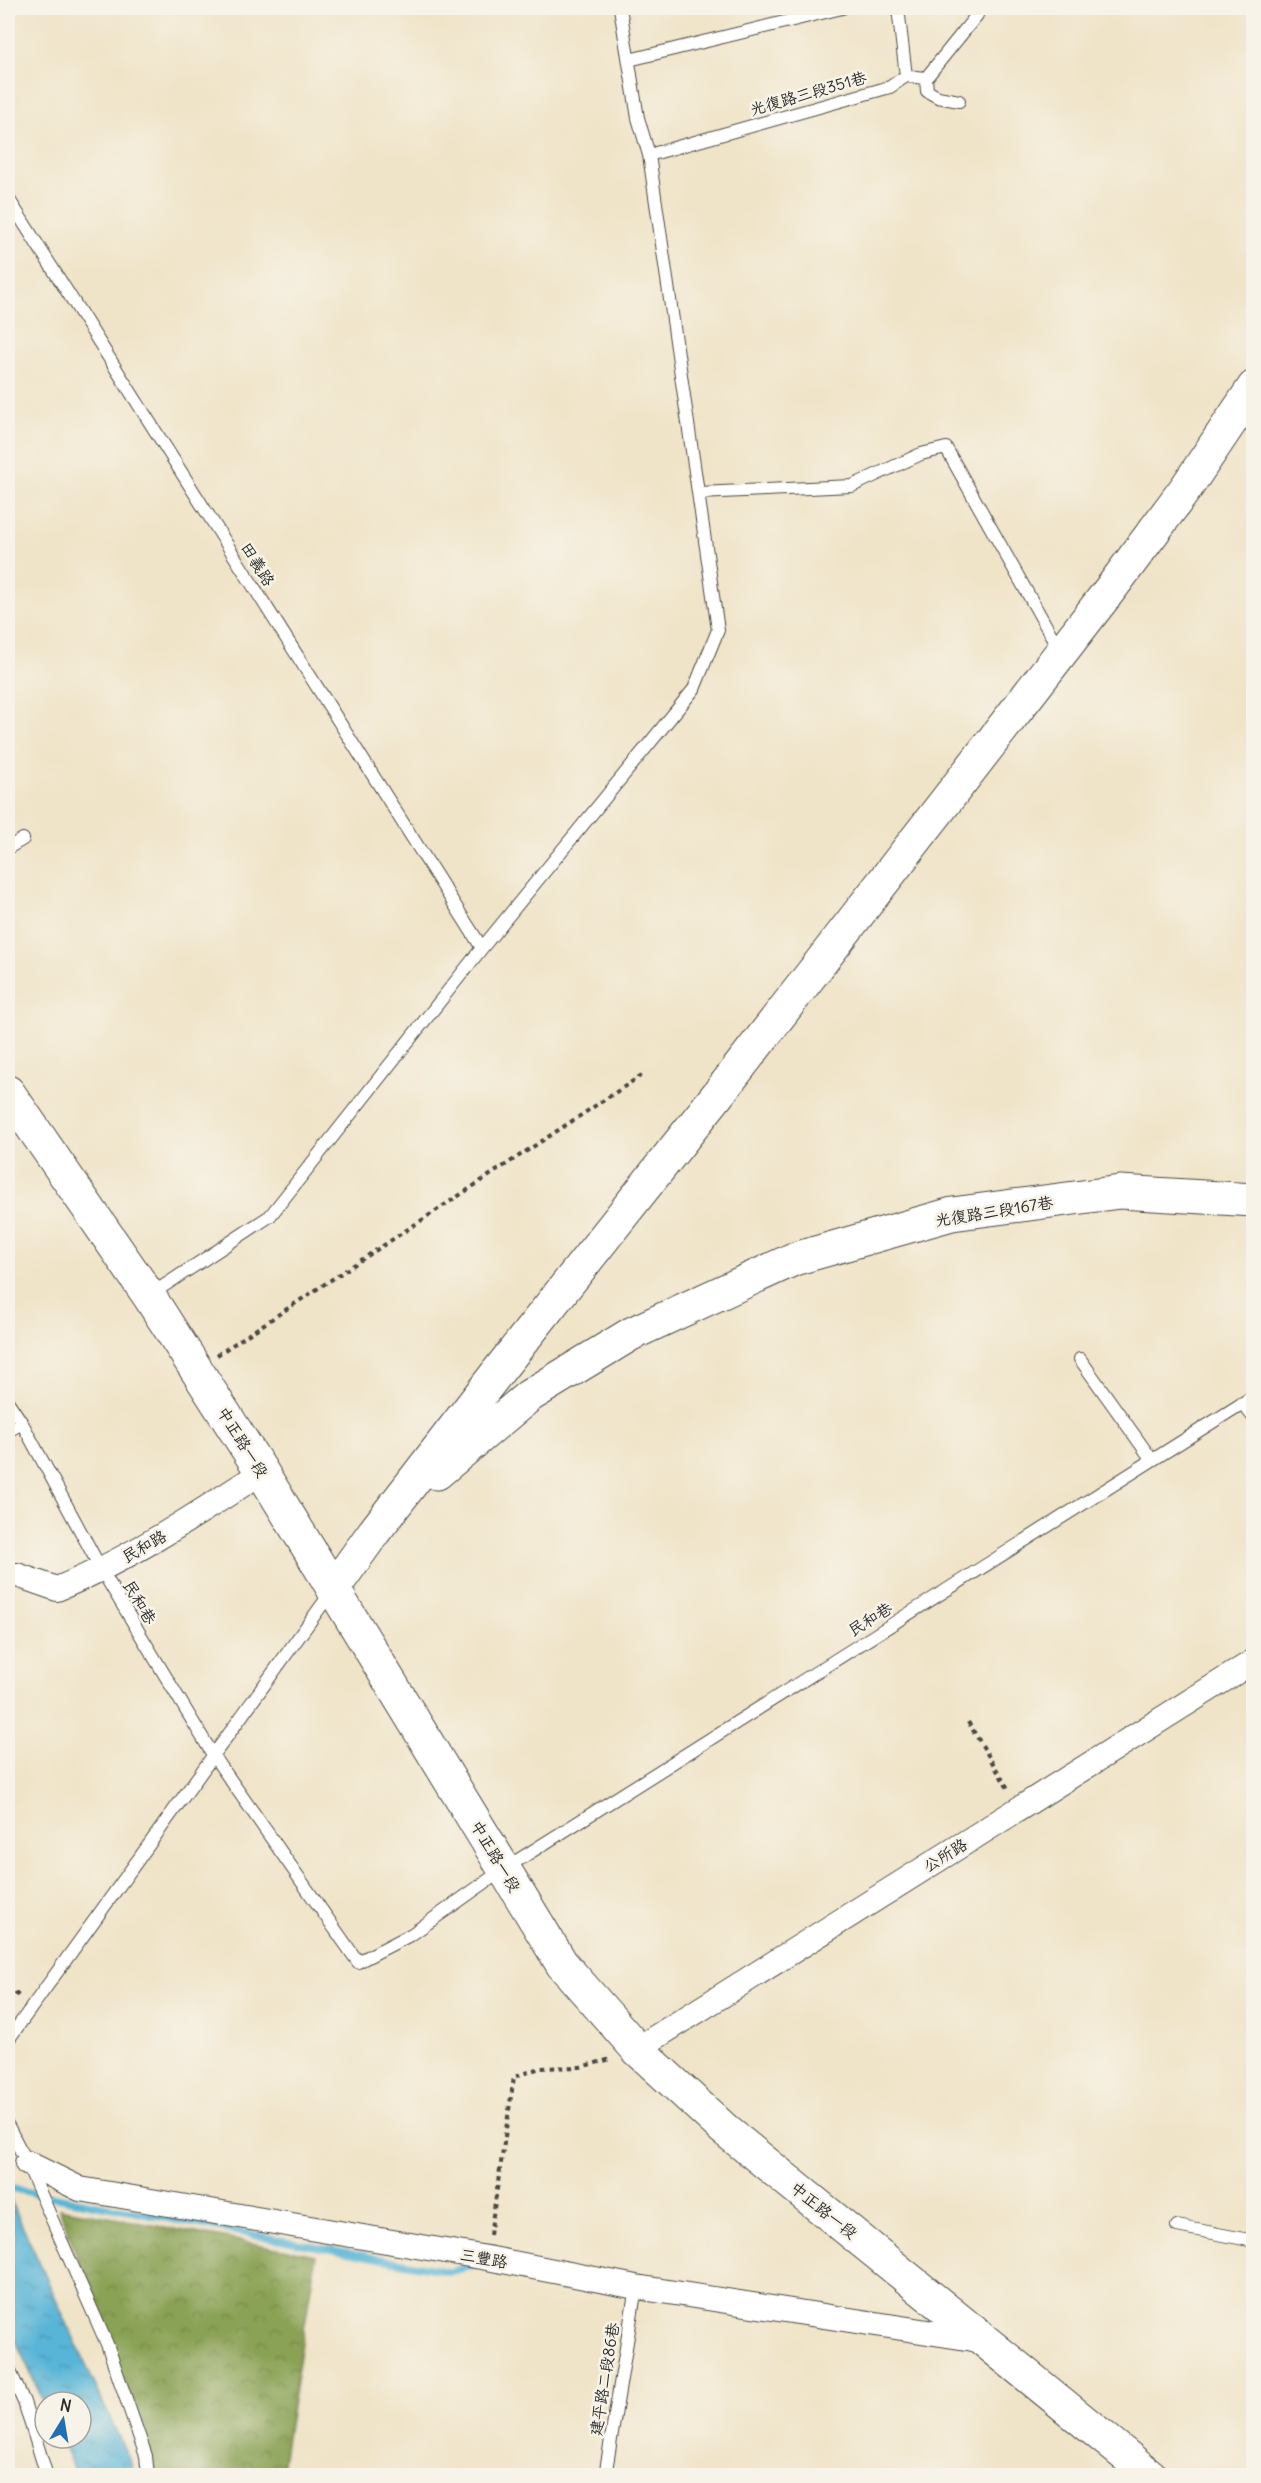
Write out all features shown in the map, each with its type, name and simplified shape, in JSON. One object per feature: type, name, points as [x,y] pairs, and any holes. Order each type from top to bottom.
[{"type":"street","points":[[333,1589],[374,1532],[500,1369],[727,1083],[1061,652],[1186,488],[1254,387]]},
{"type":"street","name":"中正路一段","points":[[8,1092],[149,1296],[262,1472],[562,1964],[637,2049],[724,2129],[1151,2475]]},
{"type":"street","name":"光復路三段167巷","points":[[374,1532],[447,1463],[528,1396],[631,1334],[794,1258],[952,1214],[1120,1192],[1254,1200]]},
{"type":"street","points":[[500,1369],[501,1383],[509,1390],[528,1396]]},
{"type":"street","name":"民和路","points":[[17,1575],[57,1589],[102,1571],[192,1518],[262,1472]]},
{"type":"street","name":"公所路","points":[[637,2049],[1254,1661]]},
{"type":"street","name":"三豐路","points":[[32,2173],[80,2189],[494,2260],[636,2287],[988,2342]]},
{"type":"lane","points":[[149,1296],[270,1216],[482,948],[694,689],[718,630],[649,155],[638,118],[620,8]]},
{"type":"lane","points":[[629,60],[842,8]]},
{"type":"lane","points":[[898,8],[906,76],[926,78]]},
{"type":"lane","points":[[959,101],[938,97],[927,91],[926,78],[977,15]]},
{"type":"lane","name":"光復路三段351巷","points":[[649,155],[890,87],[906,76]]},
{"type":"lane","name":"田義路","points":[[8,198],[482,948]]},
{"type":"lane","points":[[699,493],[852,486],[921,454],[946,448],[1061,652]]},
{"type":"lane","points":[[8,848],[23,839]]},
{"type":"lane","points":[[1080,1359],[1152,1460]]},
{"type":"lane","name":"民和巷","points":[[8,1402],[22,1423],[102,1571],[213,1755],[358,1962],[412,1934],[504,1869],[1254,1396]]},
{"type":"lane","points":[[1242,1403],[1254,1418]]},
{"type":"lane","points":[[8,1431],[22,1423]]},
{"type":"lane","points":[[8,2040],[333,1589]]},
{"type":"lane","points":[[8,2126],[32,2173],[107,2344],[146,2456],[148,2475]]},
{"type":"lane","points":[[1177,2226],[1254,2241]]},
{"type":"lane","name":"建平路二段86巷","points":[[605,2475],[636,2287]]},
{"type":"lane","points":[[8,2367],[24,2402],[47,2475]]},
{"type":"path","points":[[196,1369],[645,1073]]},
{"type":"path","points":[[968,1722],[1019,1808]]},
{"type":"path","points":[[494,2260],[514,2077],[540,2068],[580,2067],[637,2049]]},
{"type":"green space","points":[[59,2208],[316,2255],[281,2475],[155,2475],[153,2460]]},
{"type":"water","points":[[8,2194],[132,2466],[133,2475],[77,2475],[66,2450],[93,2450],[93,2390],[38,2390],[8,2323]]},
{"type":"waterway","points":[[8,2188],[450,2272],[475,2265]]}]
